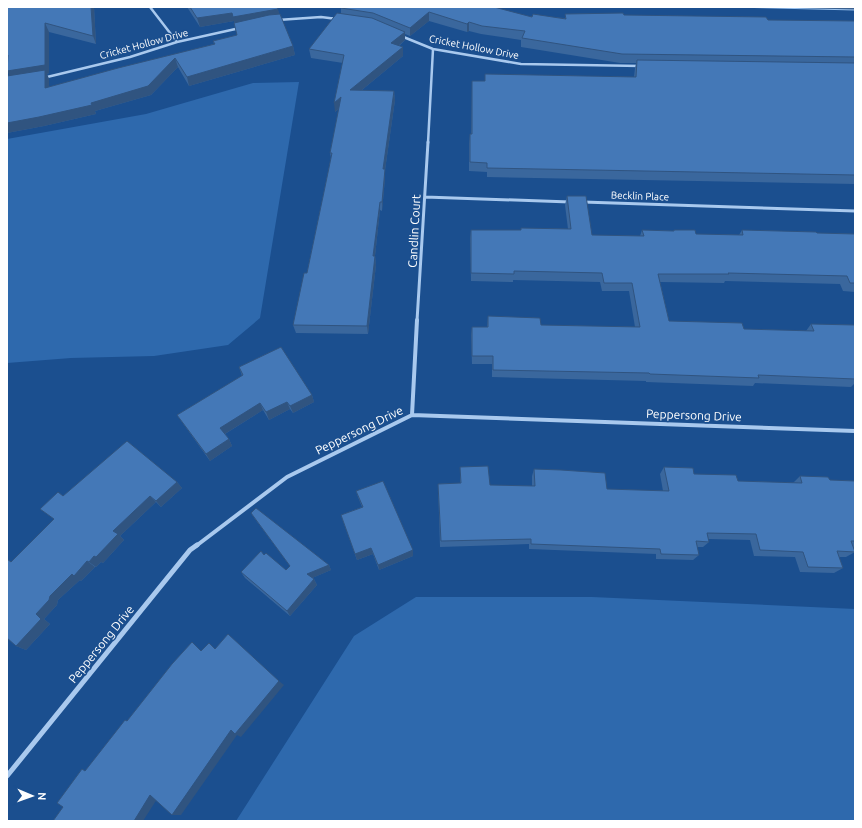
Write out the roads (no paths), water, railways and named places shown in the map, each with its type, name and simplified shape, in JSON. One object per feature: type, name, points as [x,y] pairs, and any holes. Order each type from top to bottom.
[{"type":"street","points":[[150,7],[177,42]]},
{"type":"street","points":[[277,20],[321,17],[343,20]]},
{"type":"street","name":"Cricket Hollow Drive","points":[[42,78],[130,57],[177,42],[246,26]]},
{"type":"street","name":"Cricket Hollow Drive","points":[[400,35],[433,49],[521,64],[648,66]]},
{"type":"street","name":"Candlin Court","points":[[412,415],[433,49]]},
{"type":"street","name":"Becklin Place","points":[[425,197],[855,211]]},
{"type":"street","name":"Peppersong Drive","points":[[7,776],[190,550],[287,477],[412,415],[855,431]]}]
